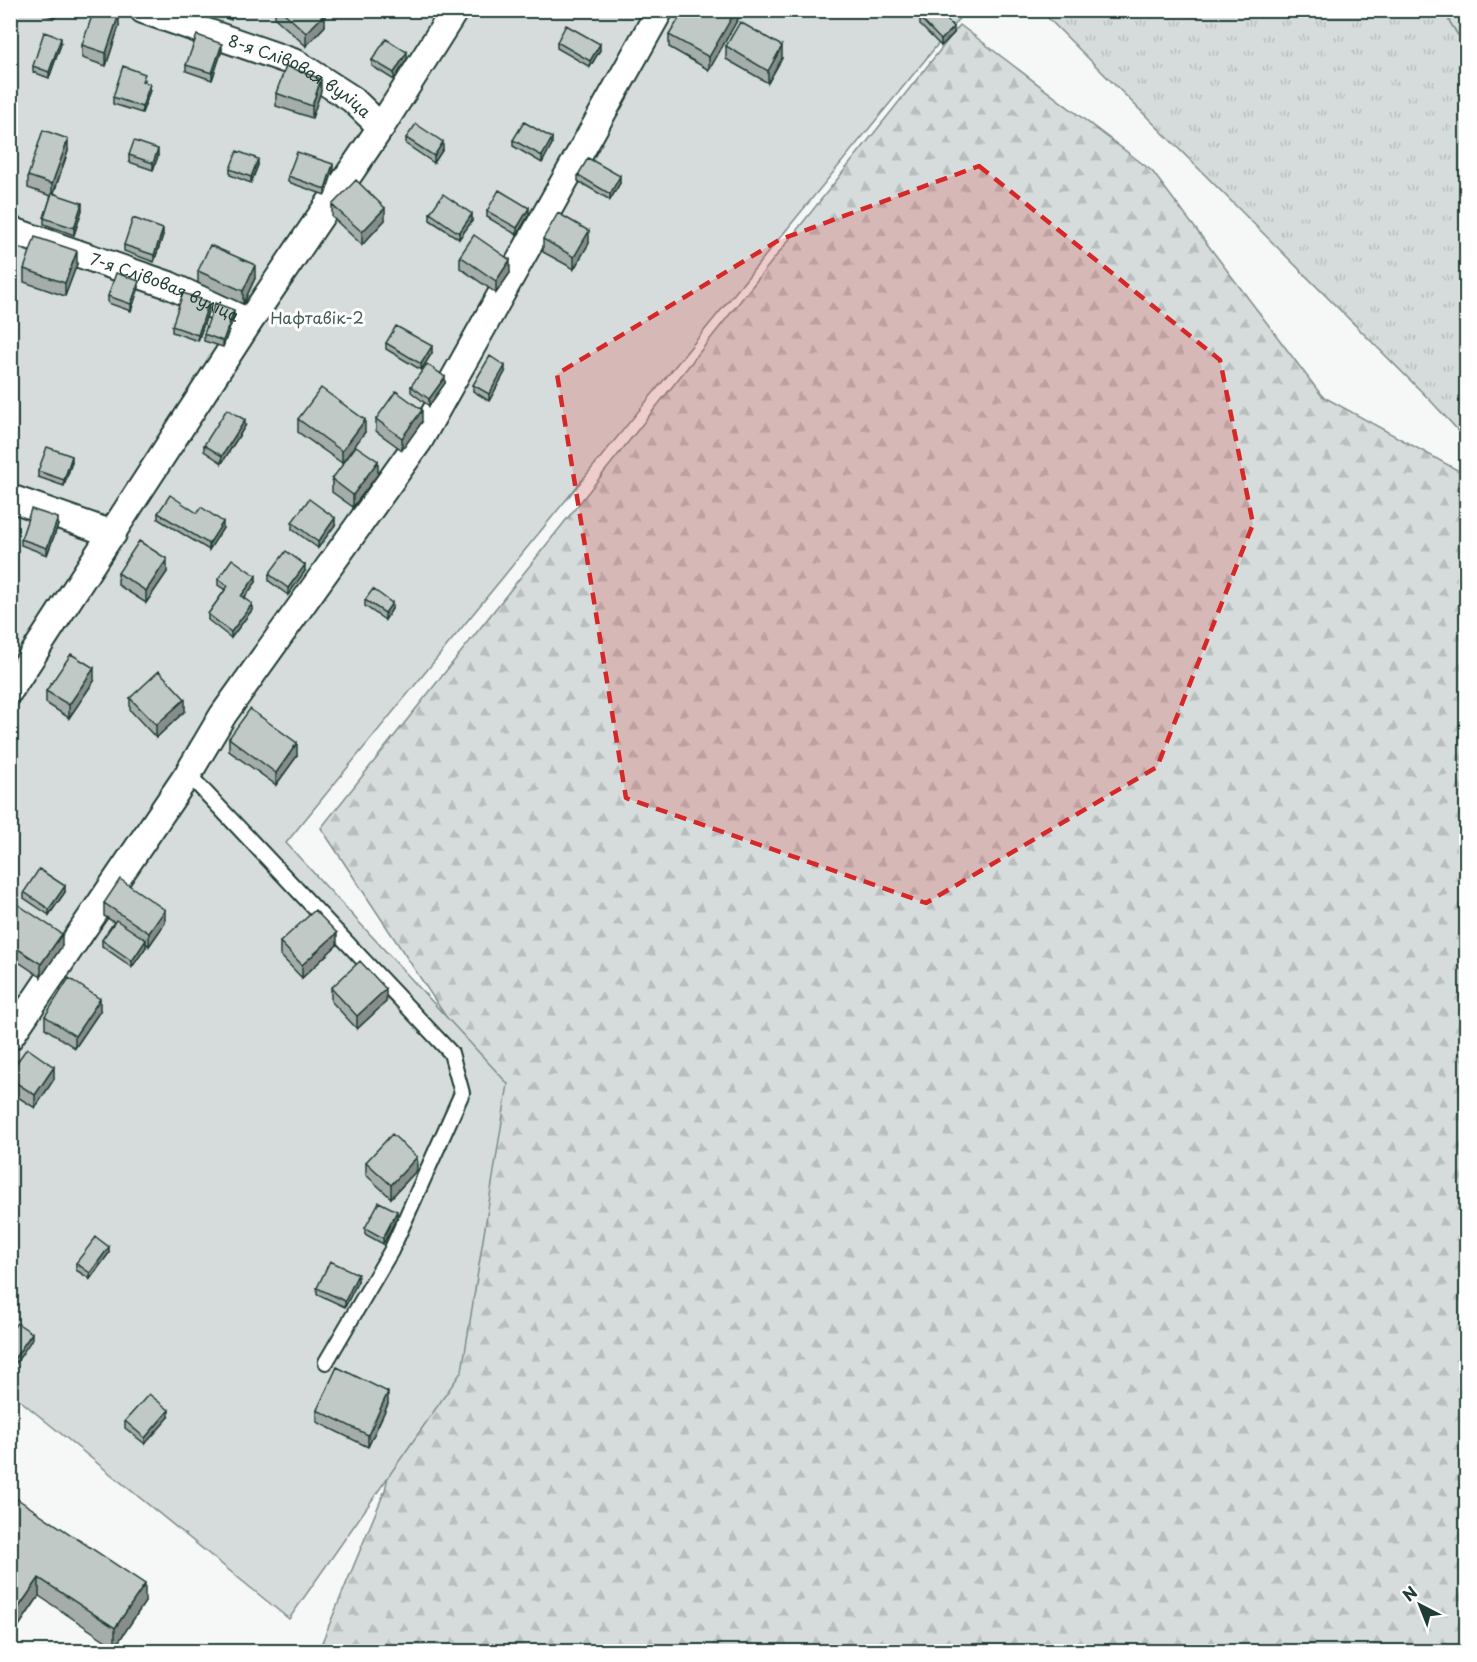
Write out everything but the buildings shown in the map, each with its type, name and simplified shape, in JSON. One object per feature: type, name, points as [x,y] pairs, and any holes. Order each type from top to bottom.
[{"type":"street","name":"8-я Слівовая вуліца","points":[[143,10],[296,63],[352,99],[381,127]]},
{"type":"street","points":[[10,690],[249,322],[381,127],[455,10]]},
{"type":"street","points":[[10,1037],[188,774],[223,715],[419,441],[660,10]]},
{"type":"street","name":"7-я Слівовая вуліца","points":[[10,230],[169,285],[249,322]]},
{"type":"street","points":[[10,498],[113,534]]},
{"type":"lane","points":[[188,774],[451,1053],[462,1093],[391,1251],[326,1362]]},
{"type":"highlighted area","points":[[979,166],[1220,360],[1253,524],[1157,767],[926,903],[626,798],[557,374],[779,240]]},
{"type":"green space","name":"Нафтавік-2","points":[[10,11],[965,11],[286,843],[508,1084],[462,1371],[289,1619],[11,1393]]},
{"type":"green space","points":[[1041,11],[1443,11],[1458,35],[1466,43],[1466,439],[1429,399]]},
{"type":"green space","points":[[1443,11],[1466,11],[1466,43],[1458,35]]},
{"type":"green space","points":[[960,25],[1152,171],[1322,396],[1461,472],[1466,479],[1466,1651],[318,1652],[385,1490],[478,1065],[321,828]]}]
